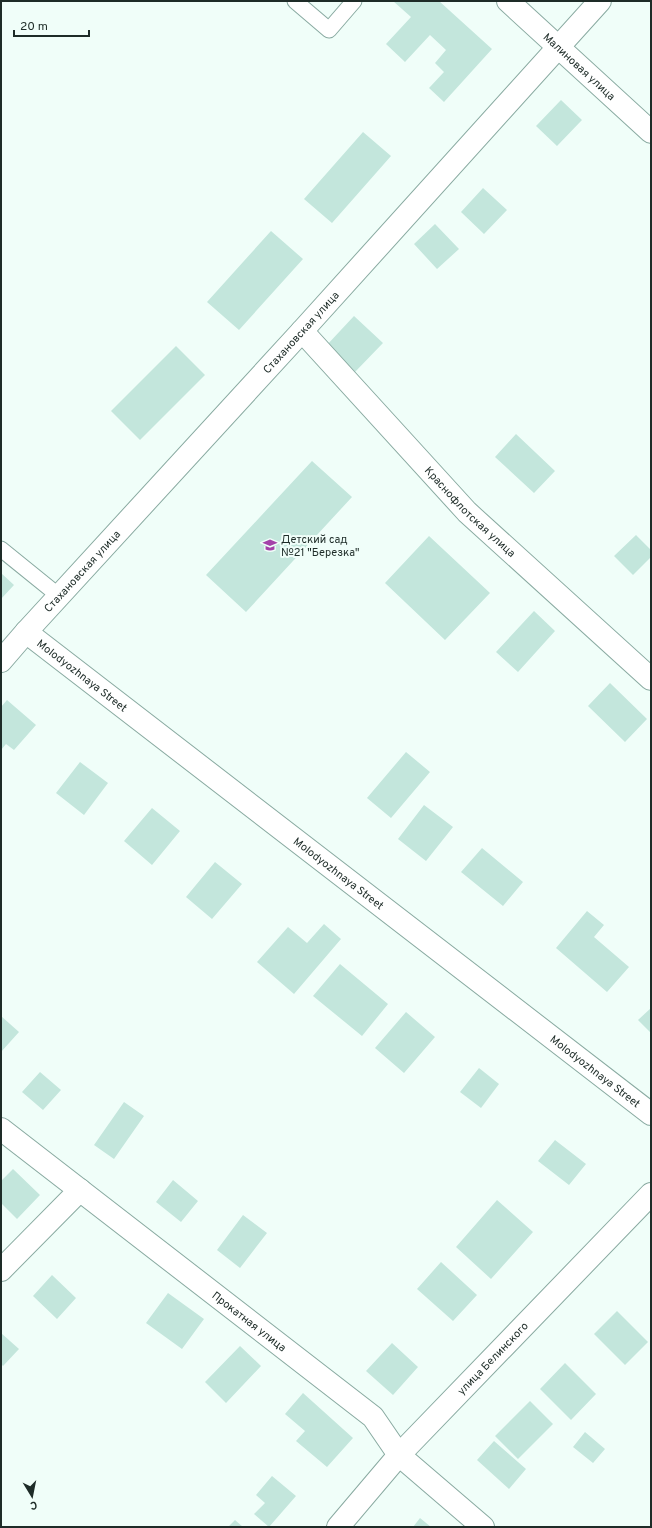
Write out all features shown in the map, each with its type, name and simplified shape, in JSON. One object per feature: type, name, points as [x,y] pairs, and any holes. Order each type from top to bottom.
[{"type":"street","name":"Малиновая улица","points":[[508,1],[651,132]]},
{"type":"street","name":"Стахановская улица","points":[[1,661],[600,1]]},
{"type":"street","name":"Краснофлотская улица","points":[[302,331],[467,512],[651,679]]},
{"type":"street","name":"Molodyozhnaya Street","points":[[26,632],[651,1114]]},
{"type":"street","name":"Прокатная улица","points":[[1,1129],[373,1417],[399,1455],[483,1527]]},
{"type":"street","points":[[1,1270],[80,1190]]},
{"type":"street","name":"улица Белинского","points":[[338,1527],[399,1455],[651,1194]]},
{"type":"lane","points":[[295,1],[329,30],[354,1]]},
{"type":"lane","points":[[1,549],[59,596]]},
{"type":"building","points":[[393,1],[439,1],[492,49],[444,102],[429,88],[444,72],[435,63],[446,50],[430,35],[405,62],[386,44],[411,17]]},
{"type":"building","points":[[561,100],[582,120],[557,146],[536,126]]},
{"type":"building","points":[[363,132],[391,156],[332,223],[304,199]]},
{"type":"building","points":[[483,188],[507,210],[484,234],[461,212]]},
{"type":"building","points":[[435,224],[459,249],[437,269],[414,244]]},
{"type":"building","points":[[271,231],[303,259],[239,330],[207,302]]},
{"type":"building","points":[[354,316],[383,343],[354,373],[326,346]]},
{"type":"building","points":[[176,346],[205,375],[140,440],[111,411]]},
{"type":"building","points":[[516,434],[555,471],[534,493],[495,457]]},
{"type":"building","points":[[312,461],[352,497],[246,612],[206,575]]},
{"type":"building","points":[[636,535],[651,550],[651,557],[633,575],[614,556]]},
{"type":"building","points":[[429,536],[490,593],[445,640],[385,583]]},
{"type":"building","points":[[1,573],[14,585],[1,599]]},
{"type":"building","points":[[534,611],[555,631],[518,672],[496,652]]},
{"type":"building","points":[[610,683],[647,719],[625,742],[588,706]]},
{"type":"building","points":[[7,700],[36,725],[14,750],[6,744],[1,750],[1,707]]},
{"type":"building","points":[[406,752],[430,772],[391,818],[367,798]]},
{"type":"building","points":[[80,762],[108,783],[84,815],[56,793]]},
{"type":"building","points":[[424,805],[453,827],[426,861],[398,839]]},
{"type":"building","points":[[152,808],[180,831],[152,865],[124,841]]},
{"type":"building","points":[[482,848],[523,882],[503,906],[461,872]]},
{"type":"building","points":[[215,862],[242,884],[212,919],[186,897]]},
{"type":"building","points":[[587,911],[604,925],[594,937],[629,967],[607,992],[556,948]]},
{"type":"building","points":[[324,924],[341,939],[294,994],[257,962],[288,927],[307,943]]},
{"type":"building","points":[[340,964],[388,1004],[362,1036],[313,996]]},
{"type":"building","points":[[651,1008],[651,1033],[638,1020]]},
{"type":"building","points":[[406,1012],[435,1037],[404,1073],[375,1048]]},
{"type":"building","points":[[1,1016],[19,1032],[1,1052]]},
{"type":"building","points":[[479,1068],[499,1084],[481,1108],[460,1092]]},
{"type":"building","points":[[40,1072],[61,1090],[43,1110],[22,1092]]},
{"type":"building","points":[[124,1102],[144,1116],[114,1159],[94,1145]]},
{"type":"building","points":[[555,1140],[586,1164],[569,1185],[538,1161]]},
{"type":"building","points":[[13,1169],[40,1195],[17,1219],[1,1203],[1,1181]]},
{"type":"building","points":[[173,1180],[198,1201],[181,1222],[156,1202]]},
{"type":"building","points":[[497,1200],[533,1232],[491,1279],[456,1247]]},
{"type":"building","points":[[243,1215],[267,1233],[240,1268],[217,1250]]},
{"type":"building","points":[[441,1262],[477,1295],[453,1321],[417,1289]]},
{"type":"building","points":[[52,1275],[76,1298],[57,1319],[33,1296]]},
{"type":"building","points":[[168,1293],[204,1319],[182,1349],[146,1323]]},
{"type":"building","points":[[617,1311],[648,1342],[625,1365],[594,1334]]},
{"type":"building","points":[[1,1333],[19,1349],[3,1366],[1,1364]]},
{"type":"building","points":[[392,1343],[418,1367],[393,1395],[366,1371]]},
{"type":"building","points":[[240,1346],[261,1366],[226,1403],[205,1382]]},
{"type":"building","points":[[565,1363],[596,1394],[571,1420],[540,1389]]},
{"type":"building","points":[[303,1393],[353,1438],[327,1467],[296,1441],[305,1431],[285,1414]]},
{"type":"building","points":[[530,1401],[553,1424],[518,1459],[495,1436]]},
{"type":"building","points":[[585,1432],[605,1449],[593,1463],[573,1447]]},
{"type":"building","points":[[494,1441],[526,1469],[509,1489],[477,1460]]},
{"type":"building","points":[[272,1476],[296,1496],[269,1527],[254,1514],[265,1503],[256,1495]]},
{"type":"building","points":[[420,1518],[431,1527],[413,1527]]},
{"type":"building","points":[[235,1520],[243,1527],[228,1527]]},
{"type":"place","name":"Детский сад №21 \"Березка\"","points":[[270,545]]}]
